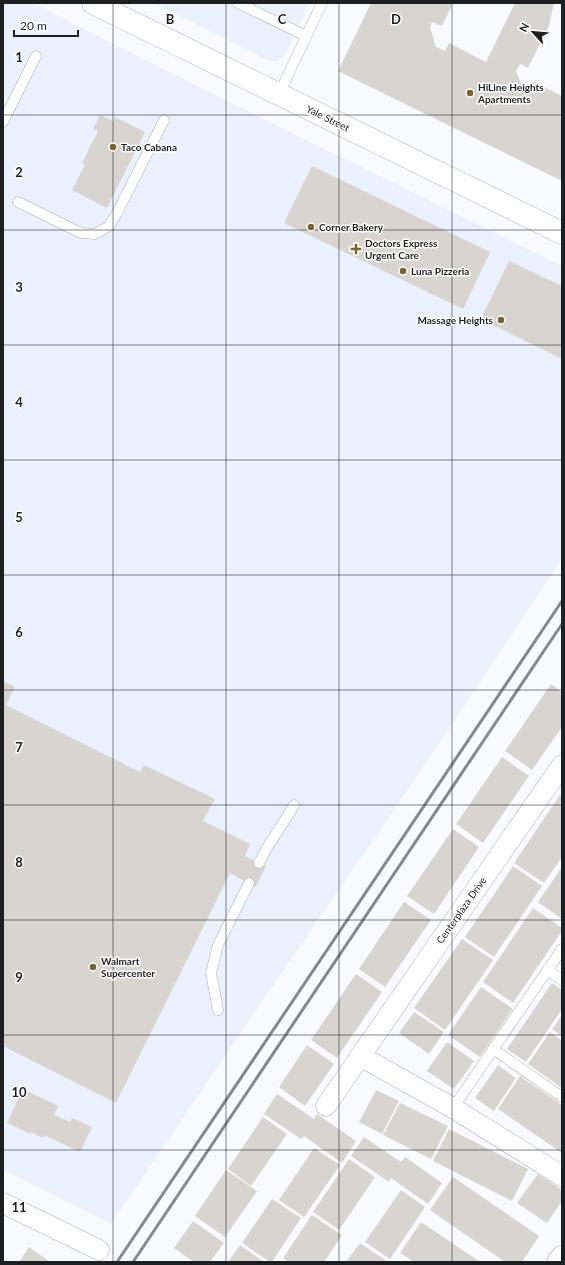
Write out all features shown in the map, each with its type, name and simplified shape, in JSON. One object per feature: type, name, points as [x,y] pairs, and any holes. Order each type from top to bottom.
[{"type":"main road","name":"Yale Street","points":[[93,3],[562,233]]},
{"type":"main road","points":[[558,1262],[562,1256]]},
{"type":"street","name":"Centerplaza Drive","points":[[326,1106],[562,765]]},
{"type":"street","points":[[360,1056],[453,1108],[562,1176]]},
{"type":"street","points":[[3,1202],[99,1250]]},
{"type":"lane","points":[[238,3],[306,36]]},
{"type":"lane","points":[[278,94],[322,3]]},
{"type":"lane","points":[[3,122],[36,56]]},
{"type":"lane","points":[[18,202],[81,233],[94,234],[109,226],[164,120]]},
{"type":"lane","points":[[259,862],[268,844],[282,826],[294,805]]},
{"type":"lane","points":[[218,1010],[211,973],[216,952],[218,945],[249,883]]},
{"type":"lane","points":[[453,1108],[562,949]]},
{"type":"lane","points":[[547,970],[562,980]]},
{"type":"lane","points":[[493,1049],[562,1097]]},
{"type":"shaded area","points":[[3,3],[33,3],[207,91],[562,266],[562,559],[441,741],[111,1224],[3,1170]]},
{"type":"shaded area","points":[[153,3],[310,3],[285,55],[278,61],[272,61],[265,59]]},
{"type":"building","name":"HiLine Heights Apartments","points":[[371,3],[453,3],[442,26],[432,22],[430,27],[436,47],[445,51],[449,43],[486,62],[515,3],[554,3],[549,26],[528,68],[520,64],[516,71],[522,86],[529,91],[534,82],[562,96],[562,181],[338,71]]},
{"type":"building","name":"Taco Cabana","points":[[100,115],[113,121],[115,117],[145,132],[107,208],[72,190],[85,165],[82,163],[98,131],[93,129]]},
{"type":"building","points":[[312,166],[490,252],[463,309],[284,223]]},
{"type":"building","points":[[509,261],[562,286],[562,359],[481,319]]},
{"type":"building","name":"Walmart Supercenter","points":[[3,681],[15,687],[6,705],[140,772],[144,765],[215,799],[203,821],[250,844],[245,856],[266,866],[256,887],[230,873],[116,1103],[3,1046]]},
{"type":"building","points":[[551,684],[562,692],[562,727],[532,770],[505,751]]},
{"type":"building","points":[[502,757],[529,776],[483,843],[456,824]]},
{"type":"building","points":[[560,795],[562,796],[562,857],[544,883],[514,863]]},
{"type":"building","points":[[453,829],[479,847],[434,914],[407,896]]},
{"type":"building","points":[[513,866],[542,886],[494,957],[465,937]]},
{"type":"building","points":[[562,867],[562,919],[538,902]]},
{"type":"building","points":[[404,902],[431,920],[385,987],[359,969]]},
{"type":"building","points":[[533,908],[562,928],[562,931],[513,1003],[483,982]]},
{"type":"building","points":[[462,939],[493,960],[445,1030],[414,1008]]},
{"type":"building","points":[[356,974],[382,992],[337,1058],[311,1040]]},
{"type":"building","points":[[552,983],[562,990],[562,1009],[526,1062],[507,1049]]},
{"type":"building","points":[[481,987],[513,1009],[480,1057],[448,1035]]},
{"type":"building","points":[[414,1012],[444,1032],[429,1054],[399,1033]]},
{"type":"building","points":[[562,1015],[562,1036],[552,1029]]},
{"type":"building","points":[[550,1032],[562,1041],[562,1088],[528,1064]]},
{"type":"building","points":[[447,1042],[474,1061],[454,1089],[427,1071]]},
{"type":"building","points":[[307,1045],[334,1064],[305,1106],[279,1087]]},
{"type":"building","points":[[498,1065],[516,1078],[494,1111],[475,1098]]},
{"type":"building","points":[[520,1076],[562,1105],[562,1153],[498,1109]]},
{"type":"building","points":[[23,1089],[58,1106],[54,1115],[70,1122],[72,1118],[92,1127],[80,1152],[44,1135],[43,1138],[7,1123]]},
{"type":"building","points":[[376,1090],[399,1101],[382,1134],[359,1122]]},
{"type":"building","points":[[277,1094],[314,1119],[317,1114],[356,1141],[342,1163],[304,1136],[301,1139],[264,1114]]},
{"type":"building","points":[[400,1103],[448,1126],[431,1159],[383,1135]]},
{"type":"building","points":[[263,1117],[287,1134],[251,1186],[228,1169]]},
{"type":"building","points":[[449,1129],[528,1169],[512,1201],[433,1161]]},
{"type":"building","points":[[364,1137],[401,1162],[405,1157],[442,1183],[428,1204],[391,1178],[389,1182],[351,1156]]},
{"type":"building","points":[[314,1148],[340,1165],[304,1217],[279,1200]]},
{"type":"building","points":[[349,1159],[375,1177],[339,1230],[313,1212]]},
{"type":"building","points":[[226,1170],[257,1191],[225,1237],[195,1216]]},
{"type":"building","points":[[538,1174],[562,1190],[562,1201],[547,1223],[517,1203]]},
{"type":"building","points":[[453,1177],[539,1236],[522,1262],[505,1262],[430,1210]]},
{"type":"building","points":[[401,1190],[425,1207],[390,1259],[365,1242]]},
{"type":"building","points":[[272,1199],[301,1218],[272,1262],[270,1262],[242,1243]]},
{"type":"building","points":[[312,1215],[342,1235],[324,1262],[288,1262],[283,1258]]},
{"type":"building","points":[[193,1221],[224,1243],[210,1262],[194,1262],[174,1248]]},
{"type":"building","points":[[421,1222],[480,1262],[414,1262],[400,1253]]},
{"type":"building","points":[[360,1243],[388,1262],[346,1262]]},
{"type":"building","points":[[240,1245],[264,1262],[228,1262]]},
{"type":"building","points":[[29,1247],[50,1262],[19,1262]]},
{"type":"railway","points":[[117,1262],[562,601]]},
{"type":"railway","points":[[133,1262],[562,624]]},
{"type":"place","name":"HiLine Heights Apartments","points":[[470,93]]},
{"type":"place","name":"Taco Cabana","points":[[113,147]]},
{"type":"place","name":"Corner Bakery","points":[[311,227]]},
{"type":"place","name":"Doctors Express Urgent Care","points":[[356,249]]},
{"type":"place","name":"Luna Pizzeria","points":[[403,271]]},
{"type":"place","name":"Massage Heights","points":[[501,320]]},
{"type":"place","name":"Walmart Supercenter","points":[[93,967]]}]
